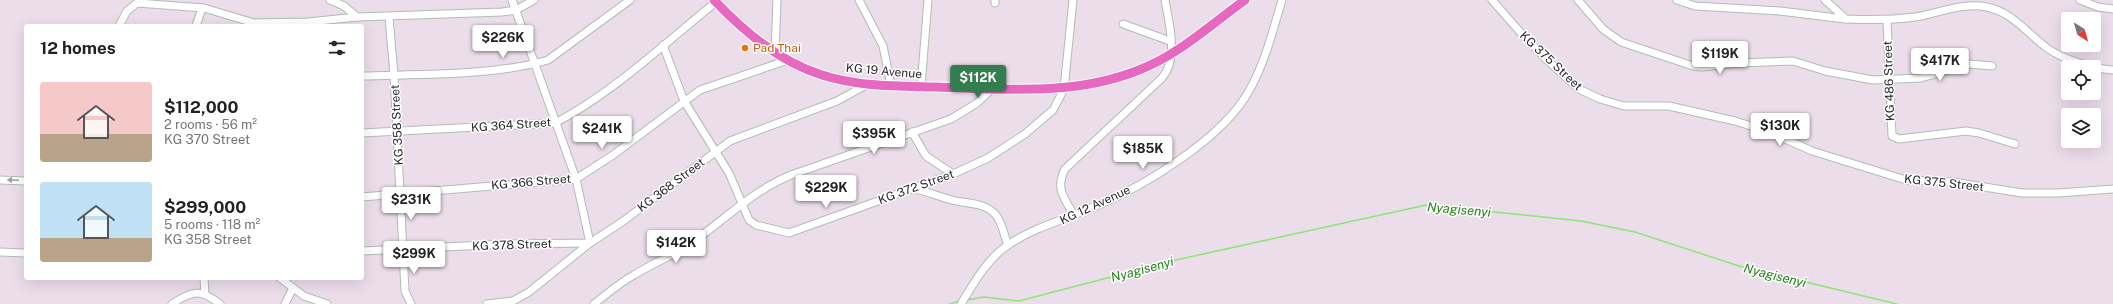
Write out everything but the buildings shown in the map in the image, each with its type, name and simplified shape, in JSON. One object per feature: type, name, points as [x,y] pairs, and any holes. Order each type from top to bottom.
[{"type":"main road","name":"KG 19 Avenue","points":[[715,1],[737,22],[774,52],[822,75],[868,84],[992,89],[1064,89],[1112,79],[1138,70],[1172,55],[1245,0]]},
{"type":"street","points":[[197,24],[207,0]]},
{"type":"street","points":[[330,0],[344,6],[357,17]]},
{"type":"street","points":[[512,0],[576,179],[590,243]]},
{"type":"street","points":[[120,24],[127,11],[137,3],[203,8],[254,24],[308,22],[357,17],[389,17],[516,10],[534,0]]},
{"type":"street","points":[[364,76],[497,69],[534,64],[548,60],[630,0]]},
{"type":"street","points":[[774,52],[777,0]]},
{"type":"street","points":[[859,0],[883,46],[891,85]]},
{"type":"street","points":[[921,86],[928,0]]},
{"type":"street","points":[[1064,89],[1073,0]]},
{"type":"street","points":[[1074,215],[1062,193],[1060,185],[1060,179],[1065,169],[1162,78],[1168,70],[1172,55],[1165,0]]},
{"type":"street","name":"KG 12 Avenue","points":[[961,304],[985,267],[1008,245],[1024,236],[1125,192],[1178,161],[1200,145],[1221,126],[1237,109],[1255,80],[1282,0]]},
{"type":"street","name":"KG 375 Street","points":[[1492,0],[1548,61],[1579,89],[1600,99],[1624,106],[1669,106],[1735,121],[1767,131],[1812,151],[1906,180],[1953,182],[2022,193],[2058,193],[2113,189]]},
{"type":"street","points":[[1578,0],[1603,29],[1622,42],[1693,66],[1702,67],[1793,60],[1859,78],[1889,80],[1921,78],[1970,64],[1992,66]]},
{"type":"street","points":[[1677,0],[1695,6],[1780,11],[1846,19],[1887,20],[1916,17],[1958,8],[1977,6],[1988,7],[2008,16],[2027,30],[2048,49],[2087,65],[2113,70]]},
{"type":"street","points":[[1825,0],[1846,19]]},
{"type":"street","points":[[2080,0],[2098,7],[2113,9]]},
{"type":"street","name":"KG 364 Street","points":[[364,133],[555,123],[579,109],[663,45],[715,1]]},
{"type":"street","name":"KG 358 Street","points":[[389,17],[394,75],[405,291],[411,304]]},
{"type":"street","name":"KG 486 Street","points":[[1887,20],[1891,134],[1894,138],[1913,138],[1966,131],[1979,133],[2015,144]]},
{"type":"street","points":[[1123,24],[1170,41]]},
{"type":"street","name":"KG 372 Street","points":[[663,45],[684,101],[714,152],[729,173],[745,212],[752,223],[771,230],[789,233],[916,188],[953,174],[988,158],[1025,134],[1053,110],[1064,89]]},
{"type":"street","name":"KG 366 Street","points":[[364,197],[576,179],[613,155],[700,90],[788,60]]},
{"type":"street","name":"KG 368 Street","points":[[487,304],[513,301],[530,292],[590,243],[676,183],[714,152],[743,135],[837,101],[868,84]]},
{"type":"street","points":[[594,304],[632,276],[657,264],[688,245],[742,204],[791,175],[951,119],[967,110],[992,89]]},
{"type":"street","points":[[912,132],[926,156],[953,174]]},
{"type":"street","points":[[0,180],[24,181]]},
{"type":"street","points":[[916,188],[952,200],[982,206],[990,210],[996,214],[1000,221],[1008,245]]},
{"type":"street","name":"KG 378 Street","points":[[364,252],[506,244],[590,243]]},
{"type":"street","points":[[0,252],[24,253]]},
{"type":"street","points":[[204,280],[205,294]]},
{"type":"street","points":[[283,280],[313,301],[326,304]]},
{"type":"street","points":[[285,304],[293,288]]},
{"type":"street","points":[[172,304],[193,292],[205,294],[220,304]]},
{"type":"waterway","name":"Nyagisenyi","points":[[967,300],[984,297],[1019,301],[1176,260],[1426,205],[1581,221],[1635,232],[1739,266],[1897,304]]},
{"type":"waterway","name":"Nyagisenyi","points":[[950,304],[959,301]]},
{"type":"place","name":"Pad Thai","points":[[745,48]]}]
